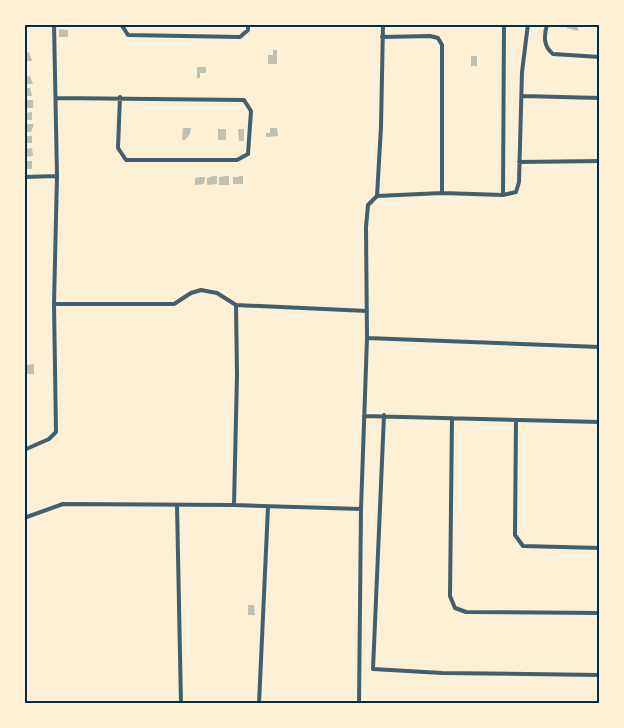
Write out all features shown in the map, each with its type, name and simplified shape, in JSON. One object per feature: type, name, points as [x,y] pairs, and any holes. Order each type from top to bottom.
[{"type":"street","points":[[24,450],[49,439],[56,432],[54,304],[57,98],[54,24]]},
{"type":"street","points":[[121,24],[128,35],[240,37],[248,30],[248,24]]},
{"type":"street","points":[[377,196],[381,127],[382,24]]},
{"type":"street","points":[[502,195],[504,24]]},
{"type":"street","points":[[359,704],[361,509],[368,338],[366,215],[369,202],[377,196],[442,193],[502,195],[516,192],[519,182],[522,96],[528,24]]},
{"type":"street","points":[[547,24],[545,41],[548,50],[554,54],[600,57]]},
{"type":"street","points":[[382,37],[430,36],[438,38],[442,45],[442,193]]},
{"type":"street","points":[[522,96],[600,98]]},
{"type":"street","points":[[57,98],[120,97],[244,100],[251,111],[248,154],[237,160],[126,160],[118,148],[120,97]]},
{"type":"street","points":[[519,162],[600,160]]},
{"type":"street","points":[[24,177],[57,176]]},
{"type":"street","points":[[54,304],[174,304],[191,292],[201,290],[217,293],[236,305],[367,311]]},
{"type":"street","points":[[234,505],[236,305]]},
{"type":"street","points":[[368,338],[600,346]]},
{"type":"street","points":[[364,416],[600,422]]},
{"type":"street","points":[[384,416],[372,669],[442,673],[600,675]]},
{"type":"street","points":[[452,418],[450,596],[454,608],[466,612],[600,613]]},
{"type":"street","points":[[516,421],[515,535],[523,546],[600,548]]},
{"type":"street","points":[[24,518],[63,504],[234,505],[361,509]]},
{"type":"street","points":[[177,505],[181,704]]},
{"type":"street","points":[[259,704],[268,507]]},
{"type":"building","points":[[567,24],[578,24],[578,31],[567,28]]},
{"type":"building","points":[[59,29],[68,30],[68,37],[59,37]]},
{"type":"building","points":[[273,50],[277,50],[277,64],[268,64],[268,55],[273,55]]},
{"type":"building","points":[[29,52],[32,61],[24,61],[24,53]]},
{"type":"building","points":[[471,56],[477,56],[477,66],[471,66]]},
{"type":"building","points":[[197,67],[206,67],[206,73],[200,73],[200,78],[197,78]]},
{"type":"building","points":[[30,76],[33,84],[24,84],[24,77]]},
{"type":"building","points":[[24,88],[30,88],[32,96],[24,96]]},
{"type":"building","points":[[24,100],[33,100],[33,108],[24,108]]},
{"type":"building","points":[[32,112],[32,120],[24,120],[24,113]]},
{"type":"building","points":[[24,124],[34,124],[31,132],[24,132]]},
{"type":"building","points":[[183,128],[191,128],[185,140],[182,140]]},
{"type":"building","points":[[270,128],[277,128],[278,136],[266,137],[266,133],[270,133]]},
{"type":"building","points":[[218,129],[226,129],[226,140],[218,140]]},
{"type":"building","points":[[238,129],[244,129],[244,141],[239,141]]},
{"type":"building","points":[[24,136],[32,136],[32,143],[24,143]]},
{"type":"building","points":[[32,148],[33,156],[24,157],[24,149]]},
{"type":"building","points":[[24,161],[32,161],[32,169],[24,169]]},
{"type":"building","points":[[217,176],[217,184],[207,185],[207,178]]},
{"type":"building","points":[[229,176],[229,185],[219,185],[219,177]]},
{"type":"building","points":[[243,176],[243,184],[233,184],[233,177]]},
{"type":"building","points":[[205,177],[204,184],[195,185],[195,178]]},
{"type":"building","points":[[34,364],[34,374],[27,374],[26,365]]},
{"type":"building","points":[[248,605],[254,605],[255,615],[248,615]]}]
